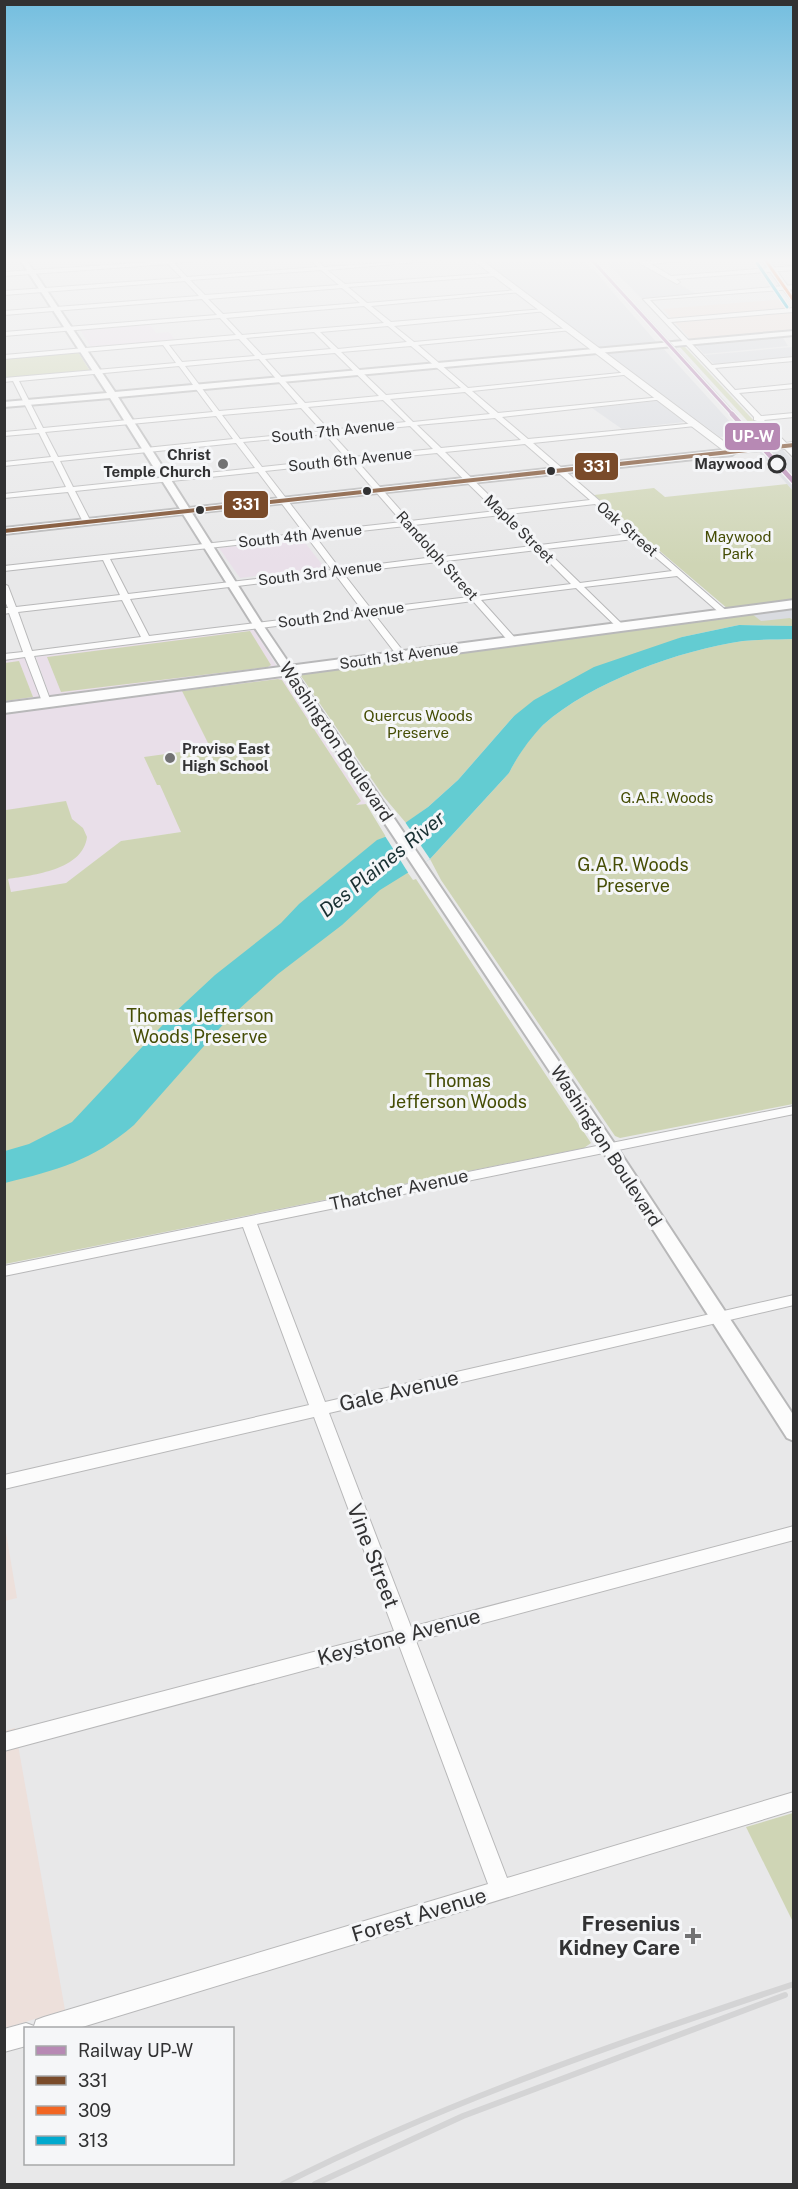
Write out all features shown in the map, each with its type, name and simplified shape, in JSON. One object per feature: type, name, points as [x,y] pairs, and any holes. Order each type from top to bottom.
[{"type":"main road","points":[[611,360],[732,452],[789,446]]},
{"type":"main road","name":"South 1st Avenue","points":[[4,708],[794,604]]},
{"type":"street","name":"Washington Boulevard","points":[[89,360],[288,671],[608,1148],[794,1433]]},
{"type":"street","points":[[177,360],[402,656]]},
{"type":"street","points":[[4,380],[224,360]]},
{"type":"street","name":"Randolph Street","points":[[263,360],[513,641]]},
{"type":"street","name":"Maple Street","points":[[346,360],[620,627]]},
{"type":"street","name":"Oak Street","points":[[432,360],[725,613]]},
{"type":"street","points":[[4,405],[493,360]]},
{"type":"street","points":[[703,360],[756,418],[789,446],[794,456]]},
{"type":"street","points":[[710,367],[782,360]]},
{"type":"street","points":[[4,435],[630,374]]},
{"type":"street","points":[[15,379],[87,522]]},
{"type":"street","points":[[732,392],[794,386]]},
{"type":"street","name":"South 7th Avenue","points":[[4,464],[662,399]]},
{"type":"street","points":[[756,418],[794,415]]},
{"type":"street","name":"South 6th Avenue","points":[[4,496],[695,424]]},
{"type":"street","points":[[4,531],[732,452]]},
{"type":"street","name":"South 4th Avenue","points":[[4,569],[596,502]]},
{"type":"street","name":"South 3rd Avenue","points":[[9,610],[636,536]]},
{"type":"street","points":[[105,558],[146,639]]},
{"type":"street","name":"South 2nd Avenue","points":[[4,657],[678,573]]},
{"type":"street","points":[[4,586],[9,610],[29,654],[46,702]]},
{"type":"street","name":"Thatcher Avenue","points":[[4,1271],[794,1110]]},
{"type":"street","name":"Vine Street","points":[[248,1221],[317,1410],[501,1890]]},
{"type":"street","name":"Gale Avenue","points":[[4,1482],[794,1300]]},
{"type":"street","name":"Keystone Avenue","points":[[4,1742],[794,1533]]},
{"type":"street","name":"Forest Avenue","points":[[47,2027],[794,1801]]},
{"type":"street","points":[[4,2041],[24,2035]]},
{"type":"shaded area","points":[[616,360],[674,360],[741,434],[720,437]]},
{"type":"shaded area","points":[[710,360],[757,360],[714,364]]},
{"type":"shaded area","points":[[657,401],[684,422],[622,429],[592,408]]},
{"type":"shaded area","points":[[783,450],[793,461],[793,491],[759,452]]},
{"type":"shaded area","points":[[302,539],[325,568],[240,578],[219,548]]},
{"type":"shaded area","points":[[793,607],[793,626],[765,625],[751,613]]},
{"type":"shaded area","points":[[254,629],[277,667],[50,697],[36,657]]},
{"type":"shaded area","points":[[24,657],[41,698],[5,704],[4,658]]},
{"type":"shaded area","name":"Proviso East High School","points":[[276,676],[283,679],[366,804],[121,841],[66,883],[5,893],[5,712]]},
{"type":"shaded area","points":[[5,1527],[17,1598],[4,1601]]},
{"type":"shaded area","points":[[15,1728],[65,2010],[5,2028],[4,1731]]},
{"type":"green space","points":[[5,360],[83,360],[90,371],[5,379]]},
{"type":"green space","points":[[692,360],[697,360],[771,439],[764,439]]},
{"type":"green space","name":"Maywood Park","points":[[787,484],[793,491],[793,600],[728,609],[594,495],[654,488],[665,497]]},
{"type":"green space","name":"Quercus Woods Preserve","points":[[751,613],[761,621],[790,618],[793,620],[793,626],[739,625],[682,637],[514,716],[458,780],[406,823],[384,797],[301,676],[304,673]]},
{"type":"green space","points":[[250,631],[271,665],[268,667],[61,692],[47,657]]},
{"type":"green space","name":"G.A.R. Woods","points":[[793,639],[793,1104],[620,1138],[615,1136],[441,880],[430,859],[509,773],[538,730],[563,709],[586,695],[637,670],[692,652],[743,641]]},
{"type":"green space","points":[[19,661],[33,697],[5,701],[5,663]]},
{"type":"green space","name":"Thomas Jefferson Woods Preserve","points":[[282,680],[361,801],[356,805],[366,804],[408,873],[413,880],[416,879],[591,1143],[584,1148],[5,1264],[5,807],[6,810],[66,801],[72,819],[83,828],[87,837],[83,848],[67,864],[43,873],[8,879],[11,892],[66,883],[121,841],[181,832],[160,785],[157,785],[144,757],[202,749],[208,743],[182,691]]},
{"type":"green space","points":[[794,1813],[793,1922],[746,1827]]},
{"type":"water","name":"Des Plaines River","points":[[739,625],[793,626],[793,639],[743,641],[718,645],[665,660],[611,682],[563,709],[538,730],[509,773],[430,859],[380,890],[342,925],[278,974],[227,1020],[134,1125],[103,1147],[73,1163],[5,1183],[5,1151],[29,1144],[72,1122],[172,1015],[215,975],[281,923],[299,904],[377,840],[385,837],[428,807],[458,780],[514,716],[534,700],[594,667],[682,637]]},
{"type":"pier","points":[[405,822],[430,859],[409,874],[385,836]]},
{"type":"railway","points":[[686,360],[737,415]]},
{"type":"railway","points":[[735,414],[794,478]]},
{"type":"railway","points":[[283,2184],[345,2154],[471,2100],[599,2051],[794,1984]]},
{"type":"railway","points":[[315,2184],[463,2116],[785,1995]]},
{"type":"rail line","name":"UP-W","points":[[683,360],[794,482]]},
{"type":"transit line","name":"331","points":[[4,531],[794,445]]},
{"type":"place","name":"Christ Temple Church","points":[[223,464]]},
{"type":"place","name":"Maywood","points":[[777,464]]},
{"type":"place","name":"Proviso East High School","points":[[170,758]]},
{"type":"place","name":"Fresenius Kidney Care","points":[[693,1936]]},
{"type":"park label","name":"G.A.R. Woods Preserve","points":[[633,875]]},
{"type":"park label","name":"Thomas Jefferson Woods","points":[[458,1091]]}]
